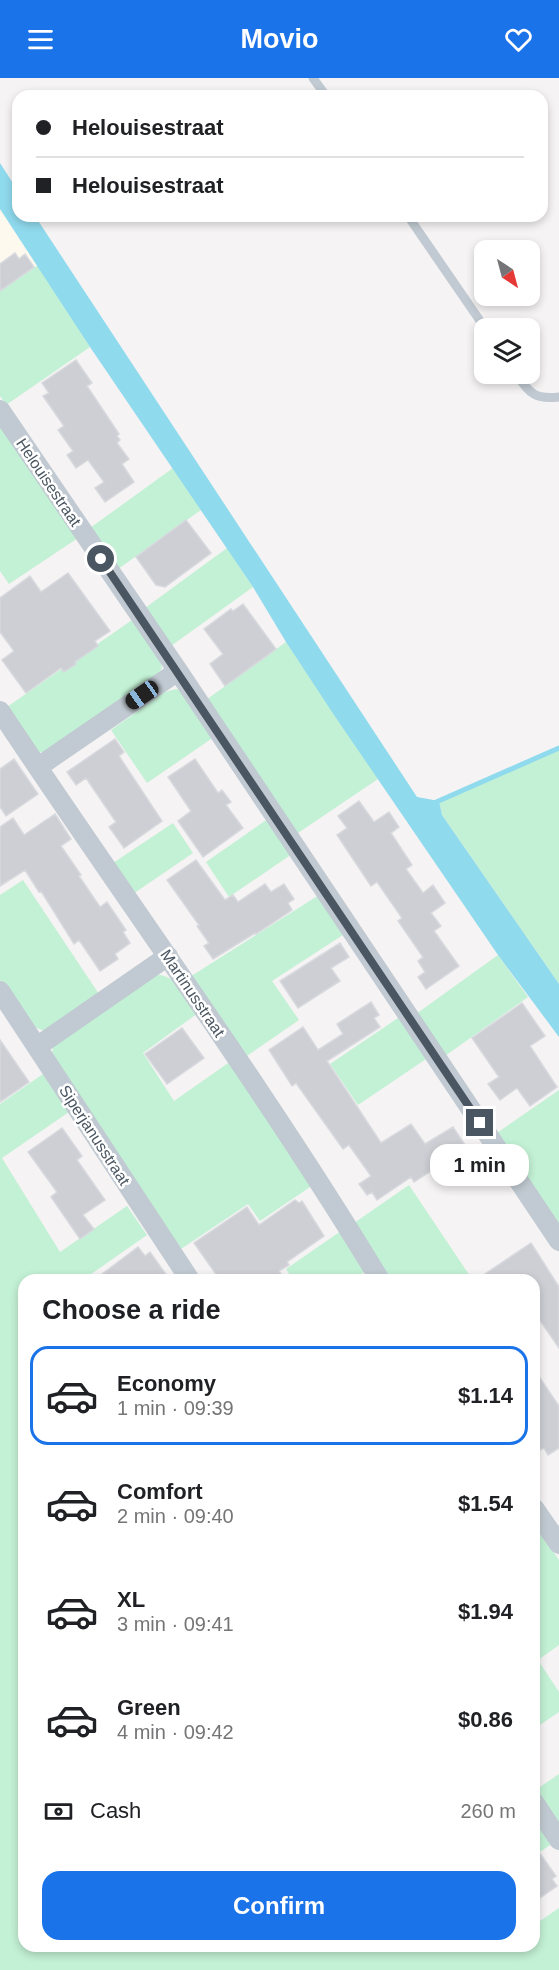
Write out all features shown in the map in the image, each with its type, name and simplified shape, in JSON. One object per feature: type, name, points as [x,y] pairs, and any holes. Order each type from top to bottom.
[{"type":"street","name":"Helouisestraat","points":[[0,410],[559,1241]]},
{"type":"street","points":[[38,767],[177,671]]},
{"type":"street","name":"Martinusstraat","points":[[0,711],[331,1199],[376,1274]]},
{"type":"street","points":[[38,1046],[168,956]]},
{"type":"street","name":"Siperjanusstraat","points":[[0,991],[186,1274]]},
{"type":"street","points":[[540,1517],[559,1544]]},
{"type":"street","points":[[540,1811],[559,1840]]},
{"type":"lane","points":[[412,222],[478,318]]},
{"type":"lane","points":[[523,384],[529,392],[538,397],[559,397]]},
{"type":"shaded area","points":[[0,209],[38,265],[0,291]]},
{"type":"green space","points":[[38,265],[90,347],[6,405],[0,396],[0,291]]},
{"type":"green space","points":[[0,425],[78,538],[9,584],[0,571]]},
{"type":"green space","points":[[173,468],[201,510],[118,569],[90,528]]},
{"type":"green space","points":[[227,548],[253,587],[171,646],[145,608]]},
{"type":"green space","points":[[132,620],[160,661],[162,668],[156,677],[45,752],[37,752],[7,707]]},
{"type":"green space","points":[[286,642],[378,779],[295,835],[206,700]]},
{"type":"green space","points":[[182,690],[214,737],[147,783],[111,730],[165,692]]},
{"type":"green space","points":[[559,748],[559,984],[442,815],[439,801]]},
{"type":"green space","points":[[272,816],[295,852],[229,897],[206,862]]},
{"type":"green space","points":[[173,823],[193,853],[133,894],[113,863]]},
{"type":"green space","points":[[23,880],[101,997],[44,1031],[30,1025],[0,980],[0,895]]},
{"type":"green space","points":[[319,895],[346,933],[272,981],[299,1020],[241,1060],[185,980]]},
{"type":"green space","points":[[498,955],[528,997],[445,1056],[416,1014]]},
{"type":"green space","points":[[160,975],[173,980],[178,985],[198,1013],[143,1053],[174,1101],[231,1061],[316,1183],[260,1221],[248,1204],[178,1251],[52,1055],[53,1045],[151,976]]},
{"type":"green space","points":[[401,1016],[429,1057],[358,1105],[330,1064]]},
{"type":"green space","points":[[43,1074],[69,1112],[2,1158],[60,1252],[127,1206],[147,1235],[91,1274],[18,1274],[18,1952],[540,1952],[540,1921],[559,1908],[559,1970],[0,1970],[0,1104]]},
{"type":"green space","points":[[559,1090],[559,1230],[494,1135]]},
{"type":"green space","points":[[409,1185],[469,1274],[384,1274],[354,1223]]},
{"type":"green space","points":[[341,1231],[367,1270],[361,1274],[289,1274],[286,1269]]},
{"type":"green space","points":[[540,1532],[559,1560],[559,1645],[540,1659]]},
{"type":"green space","points":[[540,1663],[559,1692],[559,1712],[540,1725]]},
{"type":"green space","points":[[559,1774],[559,1829],[540,1800],[540,1787]]},
{"type":"green space","points":[[540,1823],[553,1843],[540,1852]]},
{"type":"water","points":[[0,163],[12,182],[12,222],[39,222],[417,797],[439,801],[442,815],[559,984],[559,1037],[498,955],[334,715],[253,587],[90,347],[0,209]]},
{"type":"building","points":[[15,253],[19,259],[25,254],[34,267],[0,291],[0,264]]},
{"type":"building","points":[[76,360],[92,383],[87,386],[119,434],[117,436],[120,440],[117,443],[129,459],[122,464],[134,482],[105,502],[95,488],[104,482],[88,460],[76,468],[67,455],[73,451],[58,430],[64,426],[43,396],[49,393],[42,383]]},
{"type":"building","points":[[186,520],[211,553],[165,587],[156,585],[136,557]]},
{"type":"building","points":[[68,573],[110,631],[95,641],[98,646],[75,662],[76,664],[64,672],[61,668],[26,693],[2,660],[14,651],[0,632],[0,598],[30,576],[41,592]]},
{"type":"building","points":[[243,604],[276,649],[225,686],[210,664],[223,654],[204,629],[231,609],[233,611]]},
{"type":"building","points":[[115,739],[124,752],[119,756],[162,821],[124,848],[109,827],[116,822],[86,778],[76,785],[67,772]]},
{"type":"building","points":[[14,759],[38,794],[6,816],[0,807],[0,769]]},
{"type":"building","points":[[195,759],[218,793],[222,790],[231,802],[226,805],[243,828],[203,857],[178,821],[191,811],[168,777]]},
{"type":"building","points":[[359,801],[374,822],[389,812],[399,827],[391,833],[412,865],[406,869],[423,893],[433,885],[445,903],[431,913],[441,926],[434,931],[459,966],[426,989],[418,977],[425,972],[418,961],[423,957],[398,921],[402,918],[377,882],[371,886],[337,835],[347,828],[338,816]]},
{"type":"building","points":[[55,814],[71,839],[61,846],[100,907],[107,902],[126,930],[123,932],[130,943],[115,954],[118,959],[100,971],[79,940],[74,944],[25,870],[0,886],[0,827],[13,818],[24,835]]},
{"type":"building","points":[[196,860],[225,900],[233,895],[238,902],[265,884],[271,892],[284,884],[294,899],[288,903],[292,910],[213,959],[204,946],[209,943],[197,926],[199,925],[167,880]]},
{"type":"building","points":[[340,943],[349,957],[331,968],[340,981],[298,1008],[280,981]]},
{"type":"building","points":[[371,1002],[379,1015],[374,1018],[380,1027],[327,1061],[381,1143],[411,1124],[425,1144],[453,1127],[469,1151],[474,1147],[484,1161],[474,1168],[477,1173],[463,1182],[448,1160],[414,1182],[411,1177],[377,1200],[372,1192],[367,1195],[359,1184],[371,1176],[349,1145],[343,1149],[296,1083],[292,1086],[269,1050],[303,1027],[318,1050],[343,1034],[337,1024]]},
{"type":"building","points":[[522,1003],[545,1036],[530,1046],[557,1087],[530,1106],[517,1088],[500,1100],[488,1084],[499,1077],[472,1038]]},
{"type":"building","points":[[182,1028],[204,1058],[167,1084],[145,1054]]},
{"type":"building","points":[[0,1040],[29,1082],[0,1102]]},
{"type":"building","points":[[62,1128],[82,1156],[77,1160],[105,1200],[83,1215],[94,1229],[80,1239],[51,1197],[57,1192],[28,1152]]},
{"type":"building","points":[[295,1200],[299,1203],[302,1201],[324,1236],[287,1262],[289,1265],[279,1271],[281,1274],[216,1274],[194,1243],[247,1207],[259,1225]]},
{"type":"building","points":[[531,1243],[559,1287],[559,1348],[540,1320],[540,1274],[485,1274]]},
{"type":"building","points":[[138,1247],[145,1256],[150,1252],[166,1274],[102,1274]]},
{"type":"building","points":[[540,1378],[559,1406],[559,1448],[548,1455],[544,1448],[540,1450]]},
{"type":"building","points":[[540,1853],[556,1876],[552,1879],[557,1886],[540,1898]]},
{"type":"waterway","points":[[434,803],[559,748]]},
{"type":"route","points":[[101,559],[480,1123]]}]
